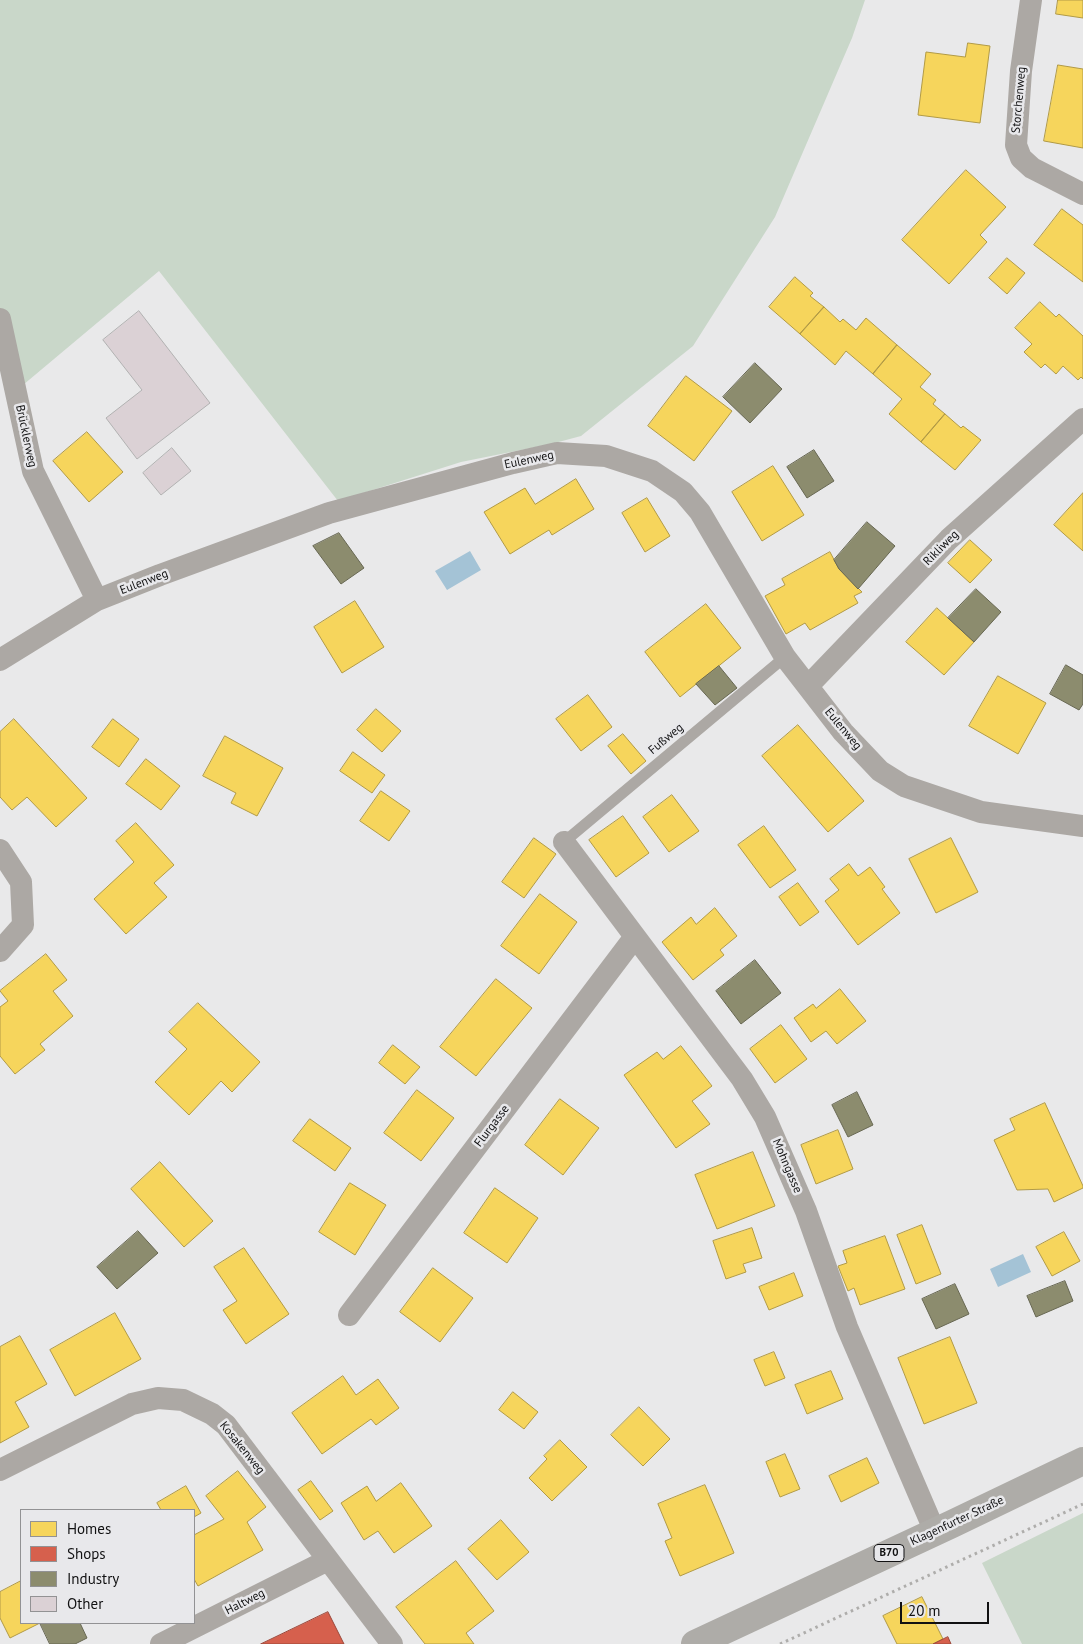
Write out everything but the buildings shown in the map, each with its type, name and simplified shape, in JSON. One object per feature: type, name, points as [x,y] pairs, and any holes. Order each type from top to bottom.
[{"type":"main road","name":"Klagenfurter Straße","points":[[695,1644],[1083,1461]]},
{"type":"street","name":"Storchenweg","points":[[1031,0],[1021,70],[1016,144],[1021,158],[1032,168],[1083,194]]},
{"type":"street","name":"Brücklerweg","points":[[0,319],[33,471],[97,600]]},
{"type":"street","name":"Rikliweg","points":[[808,686],[949,539],[1083,419]]},
{"type":"street","name":"Eulenweg","points":[[0,660],[97,600],[330,513],[513,463],[557,453],[606,456],[652,470],[690,499],[700,512],[785,656],[843,732],[880,771],[904,786],[980,812],[1083,826]]},
{"type":"street","name":"Mohngasse","points":[[564,842],[634,938],[742,1079],[765,1117],[806,1211],[847,1327],[935,1532]]},
{"type":"street","points":[[0,850],[21,882],[23,925],[0,951]]},
{"type":"street","name":"Flurgasse","points":[[349,1314],[634,938]]},
{"type":"street","name":"Kosakenweg","points":[[0,1470],[132,1404],[158,1398],[183,1400],[212,1414],[226,1425],[392,1644]]},
{"type":"street","name":"Haltweg","points":[[161,1644],[328,1560]]},
{"type":"lane","name":"Fußweg","points":[[564,842],[785,656]]},
{"type":"path","points":[[780,1644],[1083,1504]]},
{"type":"green space","points":[[0,0],[865,0],[852,38],[775,217],[693,346],[581,436],[461,462],[338,501],[159,271],[23,385],[0,309]]},
{"type":"green space","points":[[1083,1513],[1083,1644],[1022,1644],[982,1563]]},
{"type":"water","points":[[470,551],[481,570],[447,590],[435,571]]},
{"type":"water","points":[[1023,1254],[1031,1272],[998,1287],[990,1269]]}]
